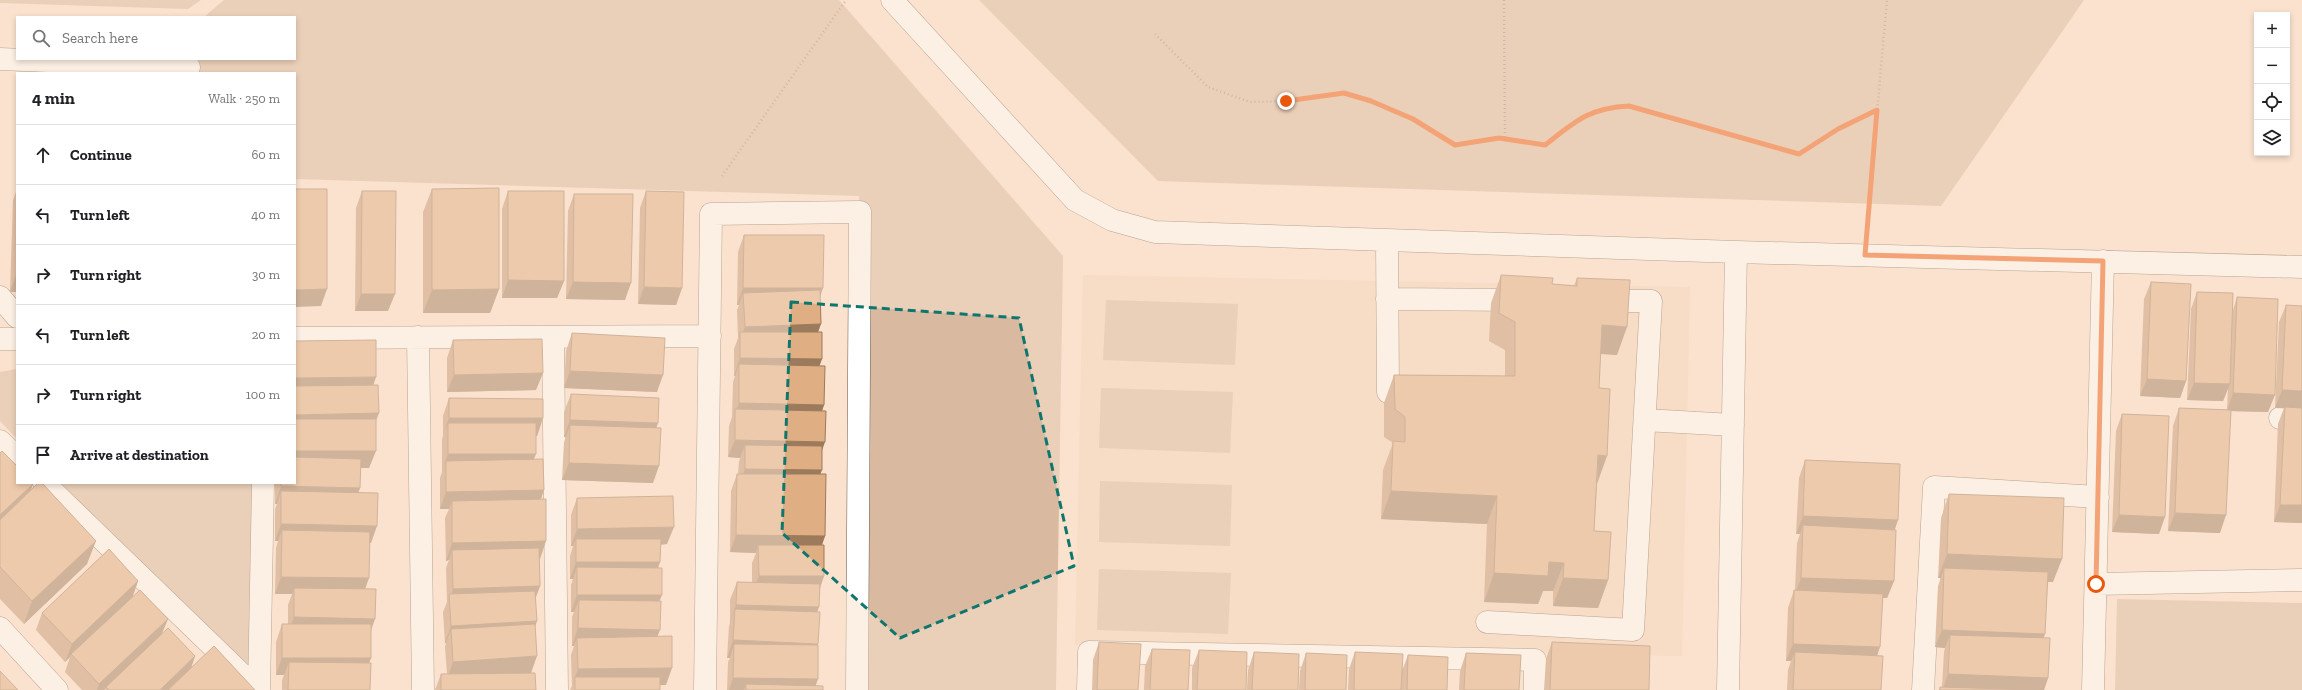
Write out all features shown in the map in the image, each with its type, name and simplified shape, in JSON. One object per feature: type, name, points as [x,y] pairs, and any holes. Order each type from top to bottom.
[{"type":"street","points":[[892,0],[1075,200],[1112,220],[1156,232],[1736,252],[2302,267]]},
{"type":"street","points":[[0,59],[16,60]]},
{"type":"street","points":[[24,60],[189,67]]},
{"type":"street","points":[[706,690],[711,214],[860,212],[857,690]]},
{"type":"street","points":[[1387,240],[1388,392]]},
{"type":"street","points":[[1728,690],[1736,252]]},
{"type":"street","points":[[2093,690],[2103,261]]},
{"type":"street","points":[[0,297],[16,316]]},
{"type":"street","points":[[1387,299],[1543,300]]},
{"type":"street","points":[[1487,622],[1633,630],[1651,301],[1582,301]]},
{"type":"street","points":[[296,338],[710,336]]},
{"type":"street","points":[[418,337],[423,690]]},
{"type":"street","points":[[554,337],[557,690]]},
{"type":"street","points":[[0,339],[16,339]]},
{"type":"street","points":[[2280,418],[2302,419]]},
{"type":"street","points":[[1645,420],[1733,425]]},
{"type":"street","points":[[0,440],[16,456]]},
{"type":"street","points":[[45,484],[258,690]]},
{"type":"street","points":[[258,690],[263,484]]},
{"type":"street","points":[[1923,690],[1934,487],[2098,497]]},
{"type":"street","points":[[2096,584],[2302,580]]},
{"type":"street","points":[[0,628],[57,690]]},
{"type":"street","points":[[1088,690],[1089,652],[1535,660],[1535,690]]},
{"type":"path","points":[[722,176],[846,0]]},
{"type":"path","points":[[1504,0],[1505,139]]},
{"type":"path","points":[[1865,255],[1887,0]]},
{"type":"path","points":[[1155,34],[1208,87],[1250,102],[1286,101],[1344,93],[1371,101],[1413,119],[1455,145],[1499,138],[1545,145],[1581,117],[1608,107],[1629,106],[1799,154],[1838,129],[1877,110]]},
{"type":"highlighted area","points":[[791,302],[1019,318],[1074,566],[900,638],[782,533]]},
{"type":"shaded area","points":[[0,0],[201,0],[188,9],[0,3]]},
{"type":"shaded area","points":[[224,0],[839,0],[1063,256],[1056,690],[857,690],[859,196],[296,179],[296,72],[198,72],[199,60],[296,60],[296,16],[205,16]]},
{"type":"shaded area","points":[[979,0],[2084,0],[1941,206],[1158,181]]},
{"type":"shaded area","points":[[1083,275],[1690,287],[1682,656],[1075,645]]},
{"type":"shaded area","points":[[1106,300],[1238,304],[1235,365],[1103,360]]},
{"type":"shaded area","points":[[16,369],[16,438],[0,421],[0,372]]},
{"type":"shaded area","points":[[1101,388],[1233,392],[1230,453],[1099,448]]},
{"type":"shaded area","points":[[1100,481],[1232,485],[1230,546],[1099,542]]},
{"type":"shaded area","points":[[60,484],[263,484],[259,690]]},
{"type":"shaded area","points":[[1099,569],[1231,573],[1228,634],[1097,630]]},
{"type":"shaded area","points":[[2117,599],[2302,603],[2302,690],[2115,690]]},
{"type":"building","points":[[499,188],[499,289],[432,290],[432,189]]},
{"type":"building","points":[[296,189],[327,189],[327,289],[296,290]]},
{"type":"building","points":[[362,191],[396,191],[395,294],[361,294]]},
{"type":"building","points":[[508,191],[564,191],[564,281],[508,280]]},
{"type":"building","points":[[646,191],[684,192],[682,288],[644,287]]},
{"type":"building","points":[[574,194],[633,194],[631,283],[573,282]]},
{"type":"building","points":[[744,235],[824,235],[823,288],[743,288]]},
{"type":"building","points":[[1501,275],[1553,278],[1552,284],[1577,286],[1577,278],[1630,280],[1627,327],[1602,325],[1599,388],[1610,389],[1607,456],[1598,455],[1594,531],[1611,532],[1608,580],[1563,578],[1564,563],[1549,562],[1548,576],[1494,573],[1497,496],[1391,491],[1393,441],[1405,442],[1405,417],[1395,409],[1394,375],[1515,376],[1515,322],[1499,313]]},
{"type":"building","points":[[2151,282],[2191,284],[2186,381],[2147,379]]},
{"type":"building","points":[[820,290],[821,324],[745,327],[743,293]]},
{"type":"building","points":[[2197,292],[2233,293],[2230,384],[2194,383]]},
{"type":"building","points":[[2237,297],[2278,299],[2275,395],[2233,393]]},
{"type":"building","points":[[2286,305],[2302,306],[2302,391],[2282,390]]},
{"type":"building","points":[[740,332],[822,332],[822,359],[740,358]]},
{"type":"building","points":[[572,333],[665,338],[663,375],[570,371]]},
{"type":"building","points":[[542,339],[543,373],[454,375],[453,340]]},
{"type":"building","points":[[376,340],[376,377],[296,378],[296,341]]},
{"type":"building","points":[[739,364],[825,366],[824,405],[739,403]]},
{"type":"building","points":[[378,385],[379,413],[296,415],[296,386]]},
{"type":"building","points":[[571,394],[659,398],[658,423],[570,420]]},
{"type":"building","points":[[449,398],[543,399],[543,418],[449,418]]},
{"type":"building","points":[[2285,407],[2302,408],[2302,505],[2280,505]]},
{"type":"building","points":[[2179,408],[2231,410],[2226,515],[2175,513]]},
{"type":"building","points":[[735,409],[826,411],[825,442],[735,440]]},
{"type":"building","points":[[2122,414],[2169,416],[2165,517],[2119,515]]},
{"type":"building","points":[[296,419],[376,419],[376,451],[296,451]]},
{"type":"building","points":[[448,423],[536,423],[536,454],[448,454]]},
{"type":"building","points":[[570,425],[661,428],[659,466],[569,463]]},
{"type":"building","points":[[745,445],[822,446],[822,470],[745,469]]},
{"type":"building","points":[[2,451],[16,465],[16,484],[33,484],[0,515],[0,453]]},
{"type":"building","points":[[296,457],[361,459],[360,488],[281,486],[281,484],[296,484]]},
{"type":"building","points":[[543,459],[544,490],[446,492],[446,461]]},
{"type":"building","points":[[1805,460],[1900,464],[1898,520],[1803,516]]},
{"type":"building","points":[[737,474],[826,474],[825,536],[736,535]]},
{"type":"building","points":[[37,484],[43,484],[96,541],[32,601],[0,567],[0,520]]},
{"type":"building","points":[[281,491],[378,493],[377,526],[281,524]]},
{"type":"building","points":[[1949,494],[2064,498],[2062,559],[1947,554]]},
{"type":"building","points":[[673,496],[674,527],[577,529],[577,498]]},
{"type":"building","points":[[546,499],[546,541],[452,543],[452,501]]},
{"type":"building","points":[[1803,525],[1896,530],[1894,581],[1801,578]]},
{"type":"building","points":[[282,530],[370,532],[369,578],[281,577]]},
{"type":"building","points":[[576,539],[661,539],[660,562],[576,562]]},
{"type":"building","points":[[758,545],[824,545],[824,576],[759,576]]},
{"type":"building","points":[[539,548],[540,586],[453,589],[452,550]]},
{"type":"building","points":[[109,549],[138,581],[72,644],[42,613]]},
{"type":"building","points":[[577,567],[662,568],[662,595],[577,595]]},
{"type":"building","points":[[1944,568],[2048,572],[2045,634],[1942,630]]},
{"type":"building","points":[[737,582],[820,584],[819,607],[736,605]]},
{"type":"building","points":[[294,588],[376,589],[375,619],[294,617]]},
{"type":"building","points":[[140,590],[168,619],[99,684],[71,654]]},
{"type":"building","points":[[1794,590],[1883,594],[1880,647],[1793,644]]},
{"type":"building","points":[[535,591],[537,621],[451,626],[449,594]]},
{"type":"building","points":[[579,600],[661,601],[660,630],[578,628]]},
{"type":"building","points":[[735,609],[820,612],[818,644],[733,640]]},
{"type":"building","points":[[282,624],[371,624],[371,658],[282,658]]},
{"type":"building","points":[[535,624],[537,656],[453,662],[451,629]]},
{"type":"building","points":[[168,628],[195,656],[160,690],[109,690],[106,687]]},
{"type":"building","points":[[1950,635],[2050,638],[2048,678],[1948,674]]},
{"type":"building","points":[[672,636],[672,668],[578,669],[577,638]]},
{"type":"building","points":[[1099,642],[1141,644],[1138,690],[1097,690]]},
{"type":"building","points":[[1552,642],[1650,646],[1649,690],[1550,690]]},
{"type":"building","points":[[734,644],[818,645],[818,679],[733,678]]},
{"type":"building","points":[[214,646],[255,690],[168,690]]},
{"type":"building","points":[[1152,649],[1190,650],[1188,690],[1150,690]]},
{"type":"building","points":[[1199,650],[1247,652],[1246,690],[1197,690]]},
{"type":"building","points":[[1254,652],[1299,654],[1298,690],[1252,690]]},
{"type":"building","points":[[1355,652],[1403,654],[1401,690],[1354,690]]},
{"type":"building","points":[[1795,652],[1883,656],[1881,690],[1793,690]]},
{"type":"building","points":[[1306,653],[1347,655],[1346,690],[1305,690]]},
{"type":"building","points":[[1466,653],[1521,655],[1519,690],[1464,690]]},
{"type":"building","points":[[1408,655],[1448,657],[1447,690],[1407,690]]},
{"type":"building","points":[[289,662],[371,663],[370,690],[288,690]]},
{"type":"building","points":[[0,671],[18,690],[0,690]]},
{"type":"building","points":[[535,673],[536,690],[441,690],[441,674]]},
{"type":"building","points":[[575,677],[660,677],[660,690],[575,690]]},
{"type":"building","points":[[746,684],[823,686],[823,690],[746,690]]},
{"type":"building","points":[[1940,687],[2035,690],[1940,690]]},
{"type":"route","points":[[1286,101],[1344,93],[1371,101],[1413,119],[1455,145],[1499,138],[1545,145],[1581,117],[1608,107],[1629,106],[1799,154],[1838,129],[1877,110],[1865,255],[2103,261],[2096,584]]}]
